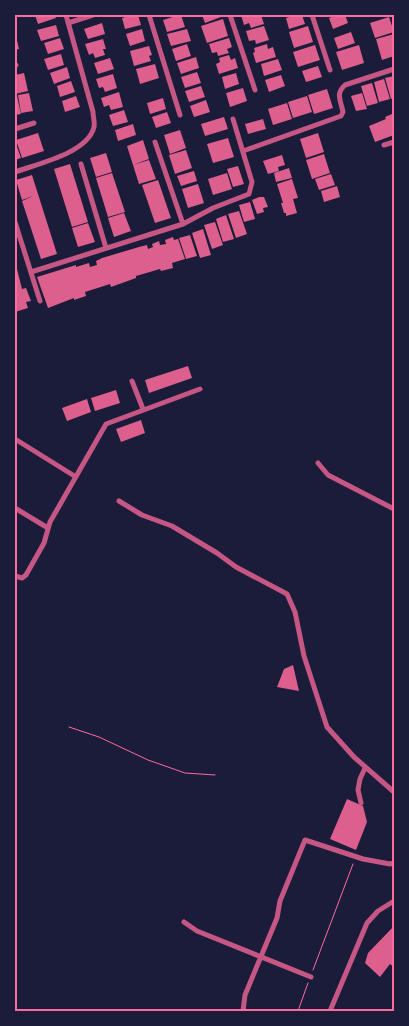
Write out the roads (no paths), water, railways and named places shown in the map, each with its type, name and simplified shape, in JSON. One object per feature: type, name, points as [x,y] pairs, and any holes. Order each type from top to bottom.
[{"type":"street","points":[[15,172],[63,156],[89,138],[94,126],[93,112],[66,15]]},
{"type":"street","points":[[68,23],[93,15]]},
{"type":"street","points":[[148,15],[180,115]]},
{"type":"street","points":[[230,15],[255,90]]},
{"type":"street","points":[[312,15],[330,70]]},
{"type":"street","points":[[243,150],[341,116],[343,112],[338,95],[344,85],[394,69]]},
{"type":"street","points":[[31,272],[183,224],[213,208],[249,194],[252,182],[233,119]]},
{"type":"street","points":[[15,129],[34,123]]},
{"type":"street","points":[[155,142],[183,224]]},
{"type":"street","points":[[384,145],[394,142]]},
{"type":"street","points":[[81,164],[106,248]]},
{"type":"street","points":[[15,222],[40,301]]},
{"type":"street","points":[[132,381],[143,409]]},
{"type":"street","points":[[15,576],[22,578],[26,575],[44,543],[48,528],[106,424],[200,389]]},
{"type":"street","points":[[15,439],[76,477]]},
{"type":"street","points":[[318,463],[328,475],[394,509]]},
{"type":"street","points":[[119,502],[142,515],[172,526],[217,553],[236,567],[287,594],[295,612],[304,656],[327,727],[366,768],[394,792]]},
{"type":"street","points":[[15,508],[48,528]]},
{"type":"street","points":[[361,803],[358,790],[360,779],[366,768]]},
{"type":"street","points":[[243,1011],[245,995],[279,912],[280,900],[305,840],[356,857],[390,864],[394,863]]},
{"type":"street","points":[[330,1011],[367,923],[378,911],[394,901]]},
{"type":"street","points":[[184,922],[197,931],[311,977]]}]
